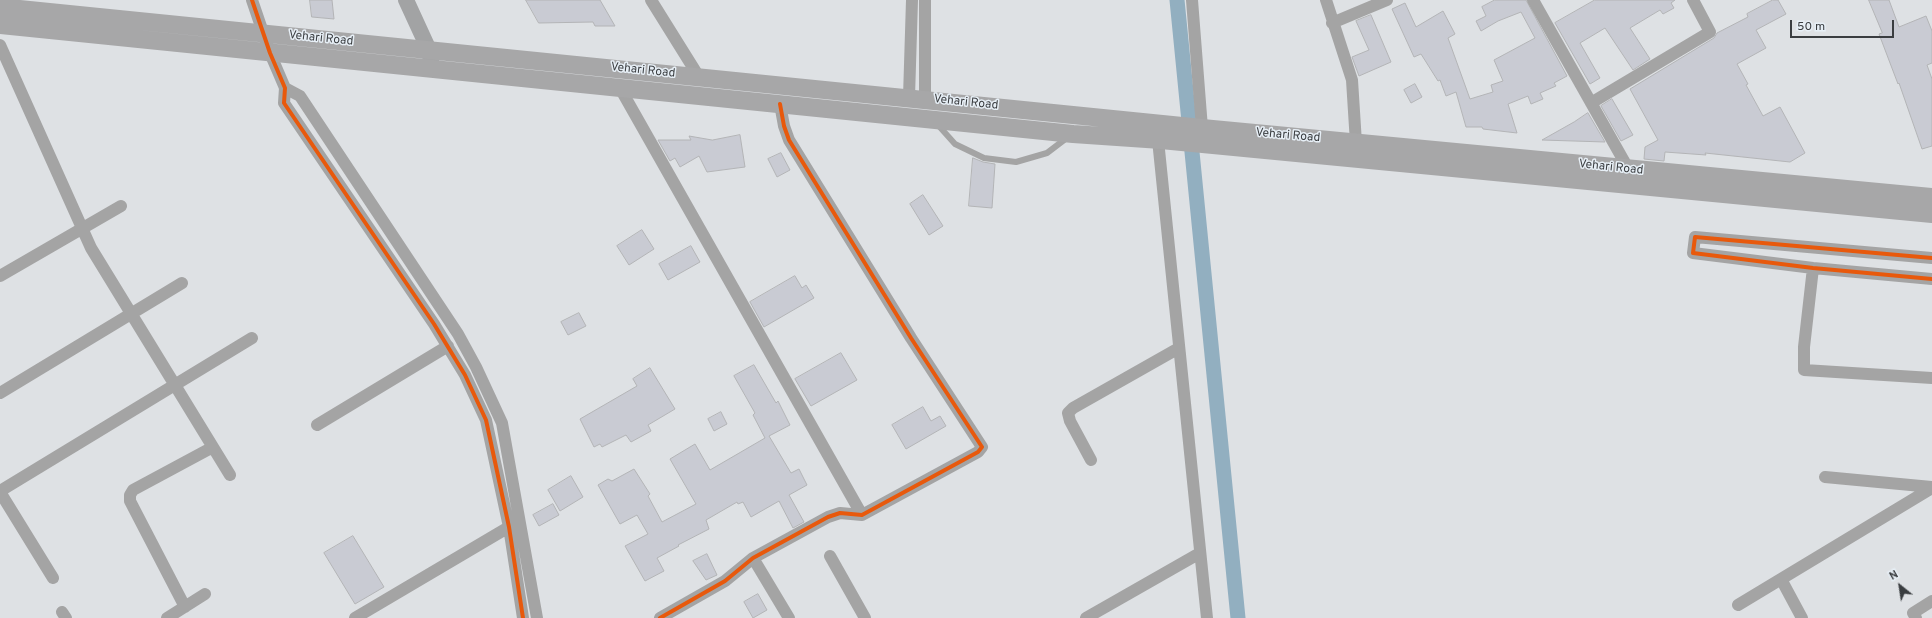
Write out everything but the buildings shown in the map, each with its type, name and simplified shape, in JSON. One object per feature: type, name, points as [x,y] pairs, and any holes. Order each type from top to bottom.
[{"type":"main road","points":[[406,0],[429,50],[433,70]]},
{"type":"main road","name":"Vehari Road","points":[[0,7],[699,77],[925,107],[1079,125],[1159,140],[1932,214]]},
{"type":"main road","name":"Vehari Road","points":[[0,25],[780,104],[925,107]]},
{"type":"main road","name":"Vehari Road","points":[[1079,125],[1202,128],[1629,170],[1932,197]]},
{"type":"street","points":[[252,0],[270,53],[285,88],[284,103],[448,346],[465,375],[486,420],[509,527],[523,618]]},
{"type":"street","points":[[651,0],[699,77]]},
{"type":"street","points":[[912,0],[925,107]]},
{"type":"street","points":[[925,0],[925,107]]},
{"type":"street","points":[[1192,0],[1202,128]]},
{"type":"street","points":[[1326,0],[1332,23],[1352,80],[1356,143]]},
{"type":"street","points":[[1332,23],[1387,0]]},
{"type":"street","points":[[1533,0],[1629,170]]},
{"type":"street","points":[[1591,103],[1710,32],[1693,0]]},
{"type":"street","points":[[0,45],[91,248],[230,475]]},
{"type":"street","points":[[285,88],[300,96],[458,334],[476,367],[502,423],[537,618]]},
{"type":"street","points":[[620,88],[862,515]]},
{"type":"street","points":[[660,618],[725,582],[753,558],[828,517],[840,513],[850,512],[862,515],[978,452],[982,447],[911,338],[789,140],[780,104]]},
{"type":"street","points":[[1159,140],[1207,618]]},
{"type":"street","points":[[0,276],[121,206]]},
{"type":"street","points":[[1932,258],[1695,237],[1693,253],[1813,268],[1932,279]]},
{"type":"street","points":[[1813,268],[1804,347],[1804,370],[1932,378]]},
{"type":"street","points":[[0,393],[182,283]]},
{"type":"street","points":[[53,578],[0,491],[252,338]]},
{"type":"street","points":[[317,425],[448,346]]},
{"type":"street","points":[[1091,460],[1070,422],[1068,413],[1073,408],[1179,348]]},
{"type":"street","points":[[185,607],[130,501],[130,495],[133,490],[213,447]]},
{"type":"street","points":[[1825,476],[1932,488]]},
{"type":"street","points":[[1738,605],[1932,488]]},
{"type":"street","points":[[355,618],[509,527]]},
{"type":"street","points":[[1086,618],[1200,553]]},
{"type":"street","points":[[830,556],[865,618]]},
{"type":"street","points":[[753,558],[789,618]]},
{"type":"street","points":[[1781,579],[1802,618]]},
{"type":"street","points":[[167,618],[204,594]]},
{"type":"street","points":[[1912,616],[1932,601]]},
{"type":"lane","points":[[925,107],[955,144],[984,158],[1016,162],[1047,153],[1079,125]]},
{"type":"waterway","points":[[1177,0],[1238,618]]},
{"type":"cycle path","points":[[252,0],[270,53],[285,88],[284,103],[434,324],[465,375],[486,420],[509,527],[523,618]]},
{"type":"cycle path","points":[[660,618],[725,581],[753,558],[828,517],[840,513],[862,515],[978,452],[982,447],[911,338],[789,140],[784,126],[780,104]]},
{"type":"cycle path","points":[[1932,258],[1695,237],[1693,253],[1813,268],[1932,279]]}]
